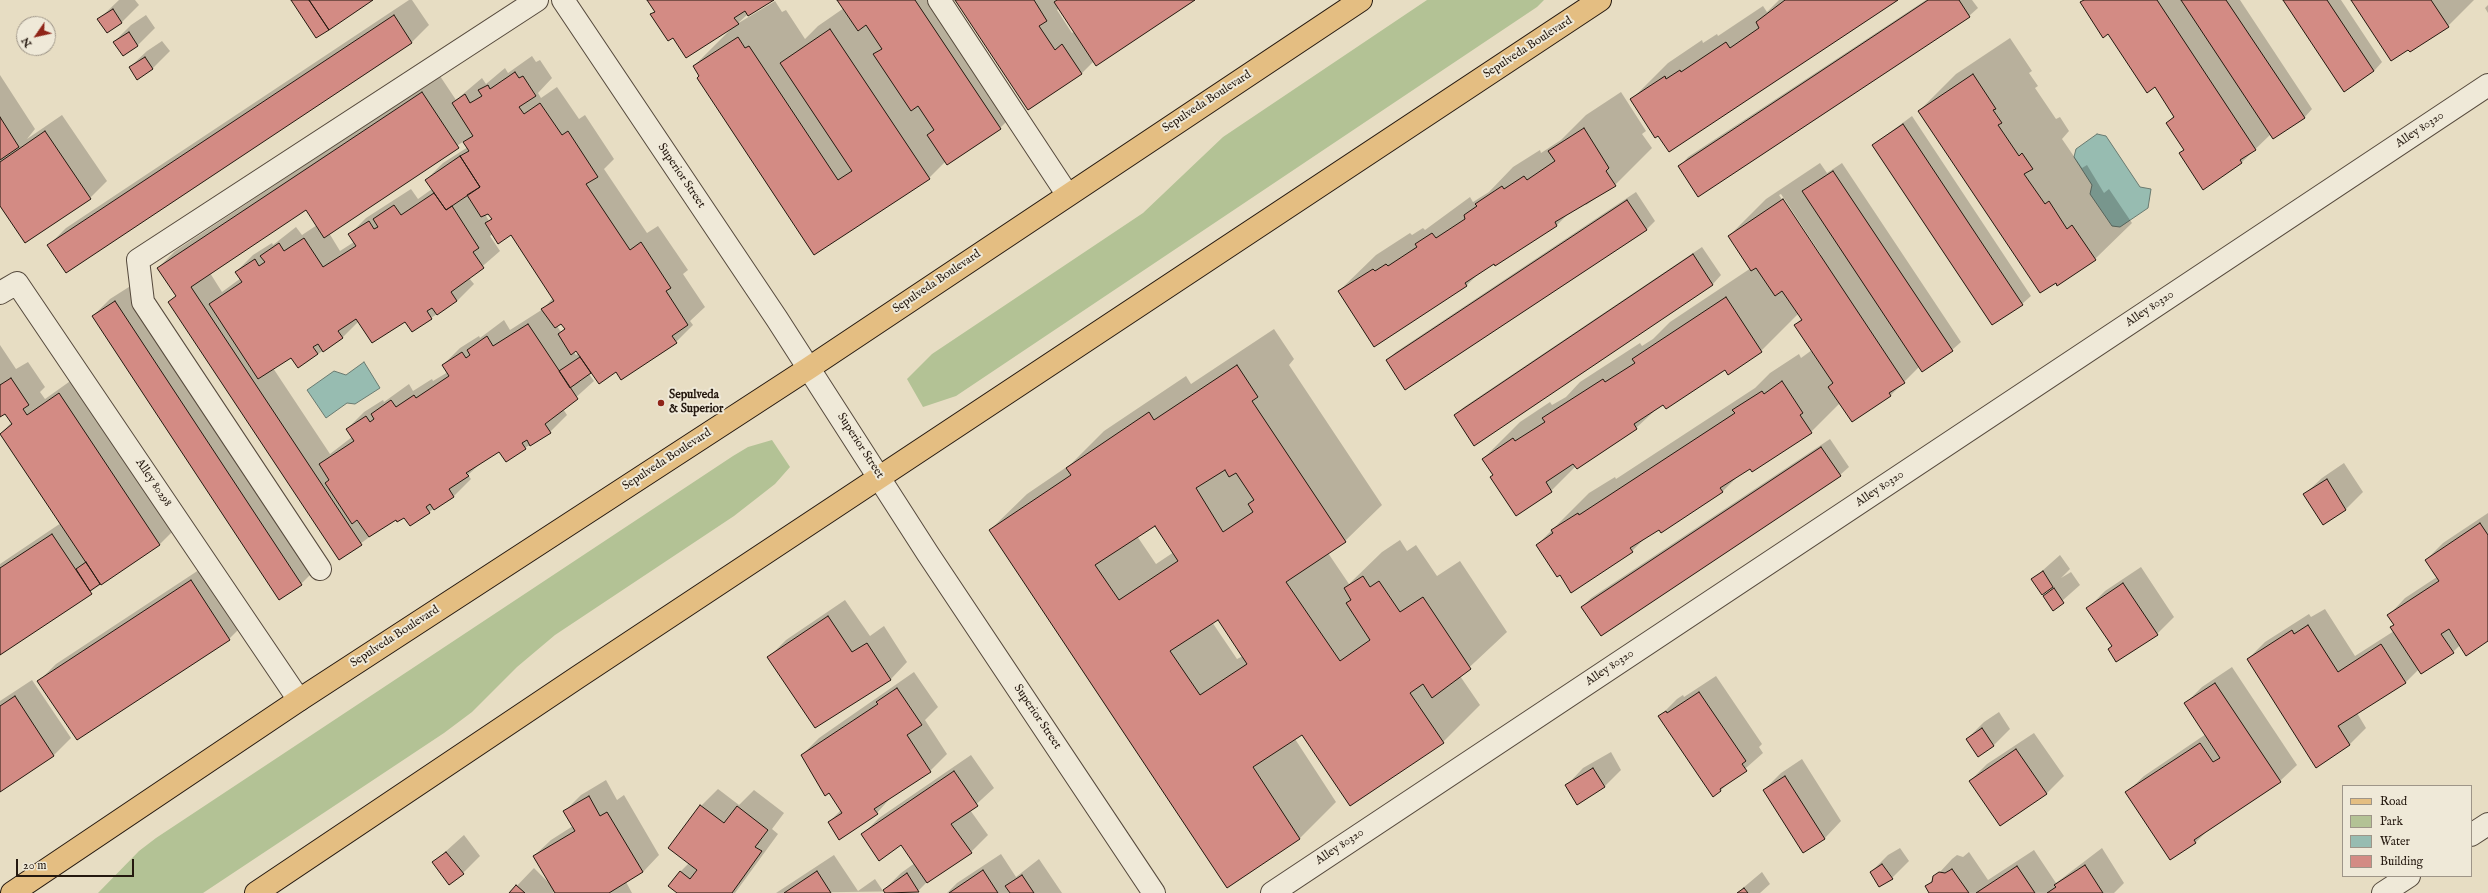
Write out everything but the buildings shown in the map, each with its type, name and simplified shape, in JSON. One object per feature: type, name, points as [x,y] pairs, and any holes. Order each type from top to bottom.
[{"type":"main road","name":"Sepulveda Boulevard","points":[[12,893],[300,700],[809,368],[1067,194],[1361,0]]},
{"type":"main road","name":"Sepulveda Boulevard","points":[[256,893],[578,677],[1600,0]]},
{"type":"street","points":[[320,569],[143,302],[138,260],[536,0]]},
{"type":"street","name":"Superior Street","points":[[563,0],[809,368],[1154,893]]},
{"type":"street","points":[[939,0],[1067,194]]},
{"type":"street","name":"Alley 80320","points":[[1272,893],[2488,84]]},
{"type":"street","name":"Alley 80298","points":[[0,294],[17,283],[300,700]]},
{"type":"street","points":[[2472,834],[2488,824]]},
{"type":"street","points":[[2383,893],[2407,877]]},
{"type":"green space","points":[[1427,0],[1544,0],[1537,7],[956,396],[923,407],[907,379],[932,354],[1143,213],[1223,137]]},
{"type":"green space","points":[[772,440],[790,467],[775,484],[734,516],[555,635],[517,667],[472,712],[444,733],[203,893],[98,893],[139,851],[156,838],[733,456],[748,447]]},
{"type":"water","points":[[2097,134],[2106,136],[2140,187],[2151,189],[2148,208],[2120,227],[2112,226],[2090,194],[2092,185],[2074,157],[2076,149]]},
{"type":"water","points":[[364,362],[380,388],[355,404],[347,403],[326,418],[307,390],[334,371],[346,375]]},
{"type":"place","name":"Sepulveda & Superior","points":[[661,403]]}]
